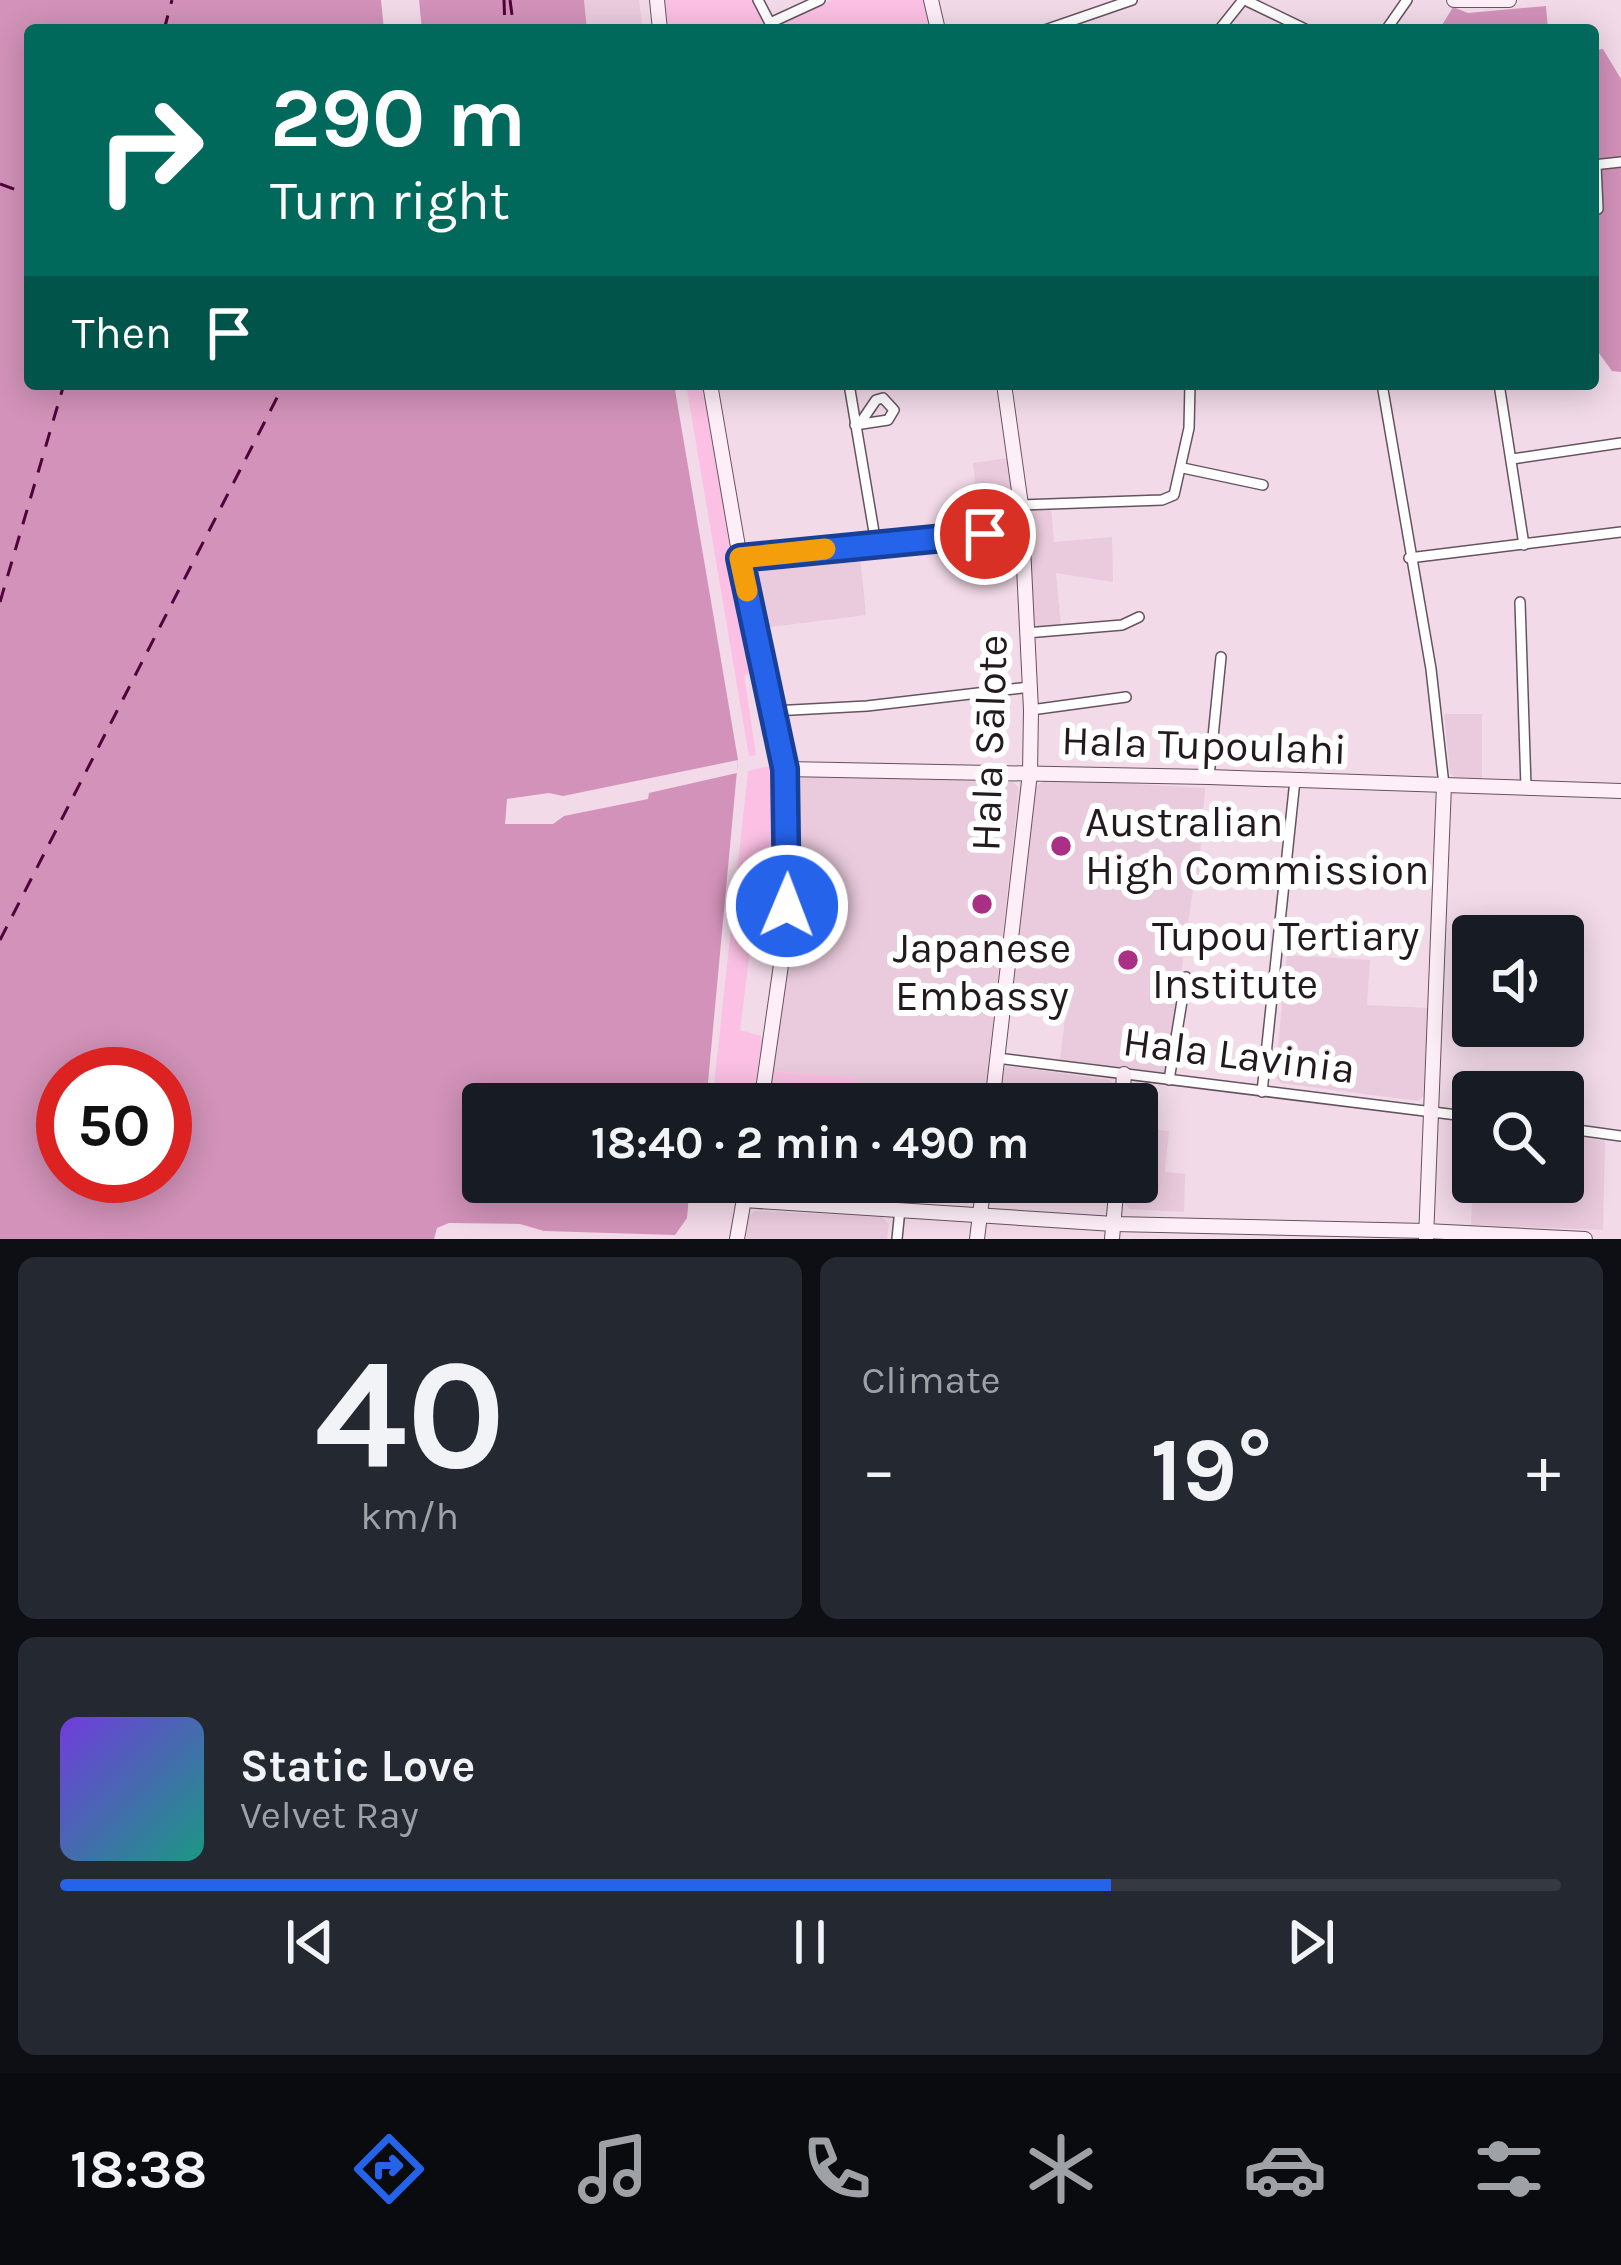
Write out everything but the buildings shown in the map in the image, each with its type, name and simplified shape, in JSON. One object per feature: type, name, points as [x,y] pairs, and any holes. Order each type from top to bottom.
[{"type":"main road","points":[[1454,0],[1509,0]]},
{"type":"main road","points":[[711,390],[740,558],[785,769],[789,870],[785,937],[764,1083]]},
{"type":"main road","name":"Hala Sālote","points":[[994,1083],[1030,773],[1031,710],[1021,505],[1005,390]]},
{"type":"main road","name":"Hala Tupoulahi","points":[[785,769],[1621,791]]},
{"type":"main road","points":[[1426,1235],[1444,785]]},
{"type":"main road","points":[[1123,1083],[1124,1074]]},
{"type":"main road","points":[[737,1239],[743,1203]]},
{"type":"main road","points":[[802,1203],[980,1215],[1113,1231],[1585,1239]]},
{"type":"main road","points":[[977,1239],[981,1203]]},
{"type":"street","points":[[758,0],[765,17],[776,22],[820,0]]},
{"type":"street","points":[[1063,24],[1132,0]]},
{"type":"street","points":[[1224,24],[1244,0],[1294,24]]},
{"type":"street","points":[[850,390],[875,544]]},
{"type":"street","points":[[1021,505],[1162,500],[1174,495],[1183,468],[1190,390]]},
{"type":"street","points":[[1383,390],[1431,669],[1444,785]]},
{"type":"street","points":[[1500,390],[1524,545]]},
{"type":"street","points":[[1512,459],[1621,443]]},
{"type":"street","points":[[1183,468],[1263,485]]},
{"type":"street","points":[[740,558],[1022,531]]},
{"type":"street","points":[[1409,558],[1621,532]]},
{"type":"street","points":[[1520,602],[1526,787]]},
{"type":"street","points":[[1026,633],[1122,625],[1139,617]]},
{"type":"street","points":[[1209,777],[1221,657]]},
{"type":"street","points":[[773,711],[867,706],[1030,687]]},
{"type":"street","points":[[1031,710],[1126,697]]},
{"type":"street","points":[[1262,1092],[1295,780]]},
{"type":"street","points":[[1169,1080],[1186,977]]},
{"type":"street","name":"Hala Lavinia","points":[[997,1058],[1452,1115]]},
{"type":"street","points":[[1584,1131],[1621,1136]]},
{"type":"street","points":[[897,1239],[900,1208]]},
{"type":"shaded area","points":[[0,0],[381,0],[383,24],[24,24],[24,390],[675,390],[738,760],[708,1083],[462,1083],[462,1203],[688,1203],[687,1218],[675,1235],[544,1231],[520,1224],[449,1223],[437,1228],[434,1239],[0,1239]]},
{"type":"shaded area","points":[[419,0],[584,0],[586,24],[421,24]]},
{"type":"shaded area","points":[[584,0],[639,0],[642,24],[586,24]]},
{"type":"shaded area","points":[[665,0],[755,0],[767,24],[667,24]]},
{"type":"shaded area","points":[[831,0],[923,0],[929,24],[778,24]]},
{"type":"shaded area","points":[[1546,6],[1548,24],[1443,24],[1453,7],[1468,13]]},
{"type":"shaded area","points":[[1599,49],[1621,79],[1621,372],[1612,371],[1599,353]]},
{"type":"shaded area","points":[[687,390],[704,390],[759,671],[744,675],[756,755],[749,756]]},
{"type":"shaded area","points":[[1008,458],[1016,514],[1006,526],[980,527],[973,463]]},
{"type":"shaded area","points":[[1051,507],[1054,542],[1112,537],[1113,582],[1056,573],[1061,627],[1038,630],[1034,626],[1028,512]]},
{"type":"shaded area","points":[[860,556],[866,615],[763,628],[754,567],[758,562]]},
{"type":"shaded area","points":[[1444,714],[1482,714],[1482,779],[1450,773]]},
{"type":"shaded area","points":[[771,766],[776,770],[777,926],[755,928],[760,925],[764,898],[759,897],[761,874],[753,873],[751,881],[745,881],[740,922],[746,923],[745,934],[752,935],[740,1030],[761,1036],[755,1083],[714,1083],[748,771]]},
{"type":"shaded area","points":[[803,775],[1013,782],[1019,788],[986,1083],[860,1083],[860,1078],[773,1071],[796,885],[794,783]]},
{"type":"shaded area","points":[[1047,779],[1205,788],[1198,881],[1194,882],[1167,1073],[1060,1060],[1067,1001],[1013,995],[1036,786]]},
{"type":"shaded area","points":[[1287,955],[1370,960],[1367,1005],[1429,1008],[1426,1094],[1418,1101],[1281,1083],[1275,1076]]},
{"type":"shaded area","points":[[1008,1066],[1113,1083],[1002,1083]]},
{"type":"shaded area","points":[[773,1071],[860,1078],[860,1083],[771,1083]]},
{"type":"shaded area","points":[[1158,1130],[1169,1131],[1165,1172],[1185,1174],[1184,1212],[1130,1209],[1125,1204],[1158,1203]]},
{"type":"shaded area","points":[[1584,1138],[1605,1141],[1603,1230],[1471,1225],[1472,1203],[1584,1203]]},
{"type":"shaded area","points":[[755,1211],[882,1217],[889,1225],[887,1239],[746,1239],[749,1216]]},
{"type":"pier","points":[[738,760],[737,773],[649,793],[648,799],[564,816],[553,824],[505,824],[507,799],[549,793],[563,796]]},
{"type":"ferry route","points":[[166,24],[172,0]]},
{"type":"ferry route","points":[[504,0],[505,24]]},
{"type":"ferry route","points":[[510,0],[513,24]]},
{"type":"ferry route","points":[[0,184],[24,193]]},
{"type":"ferry route","points":[[0,602],[62,390]]},
{"type":"ferry route","points":[[0,940],[281,390]]},
{"type":"slow traffic","points":[[747,591],[740,558],[825,549]]},
{"type":"place","name":"Australian High Commission","points":[[1061,846]]},
{"type":"place","name":"Japanese Embassy","points":[[982,904]]},
{"type":"place","name":"Tupou Tertiary Institute","points":[[1128,960]]},
{"type":"route","points":[[787,906],[785,769],[740,558],[985,534]]}]
